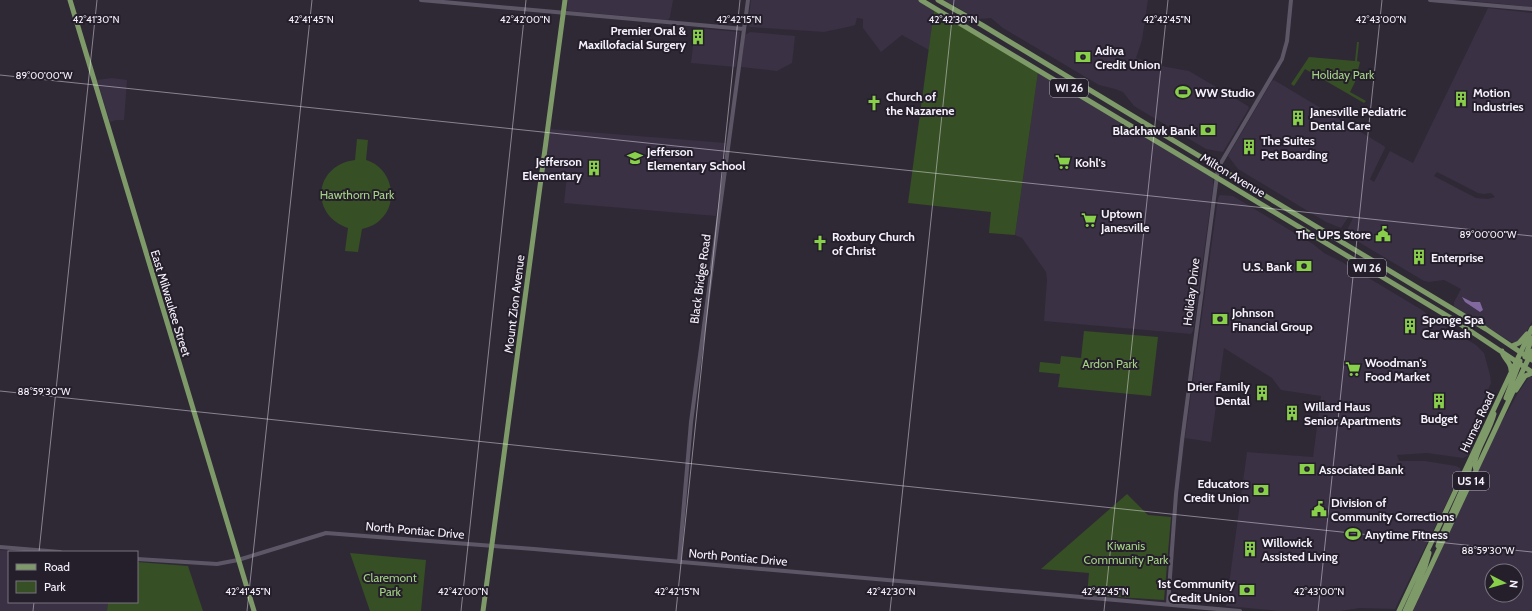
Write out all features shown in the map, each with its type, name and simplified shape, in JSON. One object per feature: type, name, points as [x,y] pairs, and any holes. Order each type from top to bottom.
[{"type":"main road","name":"East Milwaukee Street","points":[[70,0],[254,611]]},
{"type":"main road","name":"Mount Zion Avenue","points":[[483,611],[565,0]]},
{"type":"main road","name":"Milton Avenue","points":[[921,0],[1454,320],[1532,372]]},
{"type":"main road","name":"Milton Avenue","points":[[938,0],[989,29],[1512,346],[1529,358]]},
{"type":"main road","points":[[1512,346],[1521,341],[1532,327]]},
{"type":"main road","name":"Humes Road","points":[[1399,611],[1497,401],[1510,374],[1518,362],[1520,352],[1532,327]]},
{"type":"main road","points":[[1529,358],[1532,338]]},
{"type":"main road","points":[[1525,367],[1532,350]]},
{"type":"main road","points":[[1502,351],[1503,356],[1511,365],[1510,374]]},
{"type":"main road","points":[[1504,411],[1518,362]]},
{"type":"main road","name":"Humes Road","points":[[1410,611],[1508,400],[1525,367]]},
{"type":"main road","points":[[1508,400],[1525,377],[1532,372]]},
{"type":"main road","points":[[1476,470],[1476,460],[1490,428],[1497,401]]},
{"type":"main road","points":[[1434,560],[1442,531],[1469,472],[1469,461]]},
{"type":"main road","points":[[1405,611],[1426,565],[1431,544]]},
{"type":"street","points":[[421,0],[563,14],[744,28]]},
{"type":"street","name":"Black Bridge Road","points":[[679,562],[691,422],[748,0]]},
{"type":"street","name":"Holiday Drive","points":[[1168,604],[1176,494],[1182,441],[1218,168],[1282,59],[1287,41],[1291,0]]},
{"type":"street","points":[[1430,0],[1532,9]]},
{"type":"street","name":"North Pontiac Drive","points":[[138,559],[212,565],[238,560],[326,533],[1240,611]]},
{"type":"street","points":[[0,547],[48,551]]},
{"type":"shaded area","points":[[568,0],[673,0],[670,17],[668,20],[570,11],[567,10]]},
{"type":"shaded area","points":[[751,0],[918,0],[934,10],[929,50],[902,35],[881,52],[863,28],[863,19],[857,18],[855,25],[824,32],[750,27],[748,24]]},
{"type":"shaded area","points":[[944,0],[1148,0],[1142,40],[1136,58],[1156,65],[1189,71],[1249,108],[1223,152],[1206,149],[1134,106],[1123,92],[1099,85],[1003,28],[991,18],[978,19]]},
{"type":"shaded area","points":[[1461,0],[1532,0],[1532,7],[1503,4]]},
{"type":"shaded area","points":[[1488,8],[1532,13],[1532,321],[1526,333],[1515,343],[1511,342],[1454,306],[1454,302],[1461,289],[1444,280],[1429,282],[1424,281],[1357,241],[1348,232],[1348,228],[1353,218],[1349,216],[1341,228],[1326,222],[1238,169],[1228,156],[1274,80],[1384,146],[1385,148],[1370,179],[1374,182],[1390,151],[1413,163]],"holes":[[[1437,172],[1478,193],[1491,193],[1495,197],[1488,199],[1476,198],[1434,176]]]},
{"type":"shaded area","points":[[695,28],[740,32],[736,67],[691,63]]},
{"type":"shaded area","points":[[750,32],[795,36],[792,63],[777,71],[741,67],[745,35]]},
{"type":"shaded area","points":[[1038,72],[1213,177],[1213,187],[1193,331],[1191,334],[1044,321],[1047,280],[1046,272],[1022,238],[1015,235]]},
{"type":"shaded area","points":[[112,78],[127,80],[124,120],[110,122],[97,80]]},
{"type":"shaded area","name":"Jefferson Elementary School","points":[[550,129],[726,143],[716,216],[564,203],[567,176],[544,174]]},
{"type":"shaded area","points":[[1220,195],[1233,196],[1313,244],[1324,253],[1342,262],[1422,310],[1433,319],[1476,345],[1484,353],[1491,383],[1475,419],[1483,423],[1469,455],[1463,458],[1427,453],[1397,455],[1399,461],[1425,461],[1456,466],[1460,468],[1461,473],[1395,609],[1360,608],[1340,611],[1280,611],[1226,606],[1247,452],[1313,457],[1321,396],[1281,390],[1272,378],[1224,348],[1211,442],[1185,438],[1218,198]]},
{"type":"shaded area","points":[[1462,297],[1472,302],[1480,302],[1483,310],[1480,312],[1465,302]]},
{"type":"shaded area","points":[[1529,377],[1532,377],[1532,611],[1413,611],[1497,430],[1518,393]]},
{"type":"shaded area","points":[[0,550],[14,551],[8,551],[8,603],[108,603],[107,611],[0,611]]},
{"type":"green space","points":[[934,10],[1038,72],[1015,235],[989,233],[991,212],[908,203]]},
{"type":"green space","name":"Holiday Park","points":[[1357,42],[1359,42],[1357,61],[1360,62],[1355,82],[1350,92],[1366,101],[1364,103],[1305,69],[1294,86],[1291,84],[1309,57],[1355,61]]},
{"type":"green space","name":"Hawthorn Park","points":[[357,139],[368,140],[366,160],[375,164],[382,170],[390,185],[391,194],[387,212],[375,224],[362,229],[358,252],[345,251],[348,228],[335,222],[327,213],[322,202],[324,180],[331,171],[341,164],[355,160]]},
{"type":"green space","name":"Ardon Park","points":[[1084,331],[1158,337],[1151,396],[1058,387],[1060,374],[1039,372],[1040,362],[1060,364],[1061,356],[1081,358]]},
{"type":"green space","name":"Kiwanis Community Park","points":[[1127,494],[1148,515],[1171,517],[1164,600],[1087,595],[1089,573],[1041,569]]},
{"type":"green space","name":"Claremont Park","points":[[350,553],[426,560],[421,611],[370,611]]},
{"type":"green space","points":[[138,562],[188,566],[203,611],[107,611],[108,603],[138,603]]},
{"type":"place","name":"Premier Oral & Maxillofacial Surgery","points":[[698,37]]},
{"type":"place","name":"Adiva Credit Union","points":[[1083,57]]},
{"type":"place","name":"WW Studio","points":[[1183,92]]},
{"type":"place","name":"Motion Industries","points":[[1461,99]]},
{"type":"place","name":"Church of the Nazarene","points":[[874,103]]},
{"type":"place","name":"Janesville Pediatric Dental Care","points":[[1298,118]]},
{"type":"place","name":"Blackhawk Bank","points":[[1208,130]]},
{"type":"place","name":"The Suites Pet Boarding","points":[[1249,147]]},
{"type":"place","name":"Jefferson Elementary School","points":[[635,158]]},
{"type":"place","name":"Kohl's","points":[[1063,162]]},
{"type":"place","name":"Jefferson Elementary","points":[[594,168]]},
{"type":"place","name":"Uptown Janesville","points":[[1089,220]]},
{"type":"place","name":"The UPS Store","points":[[1383,234]]},
{"type":"place","name":"Roxbury Church of Christ","points":[[820,243]]},
{"type":"place","name":"Enterprise","points":[[1419,257]]},
{"type":"place","name":"U.S. Bank","points":[[1304,266]]},
{"type":"place","name":"Johnson Financial Group","points":[[1220,319]]},
{"type":"place","name":"Sponge Spa Car Wash","points":[[1410,326]]},
{"type":"place","name":"Woodman's Food Market","points":[[1353,369]]},
{"type":"place","name":"Drier Family Dental","points":[[1262,393]]},
{"type":"place","name":"Budget","points":[[1439,401]]},
{"type":"place","name":"Willard Haus Senior Apartments","points":[[1292,413]]},
{"type":"place","name":"Associated Bank","points":[[1307,469]]},
{"type":"place","name":"Educators Credit Union","points":[[1261,490]]},
{"type":"place","name":"Division of Community Corrections","points":[[1319,509]]},
{"type":"place","name":"Anytime Fitness","points":[[1353,534]]},
{"type":"place","name":"Willowick Assisted Living","points":[[1250,549]]},
{"type":"place","name":"1st Community Credit Union","points":[[1247,590]]}]
